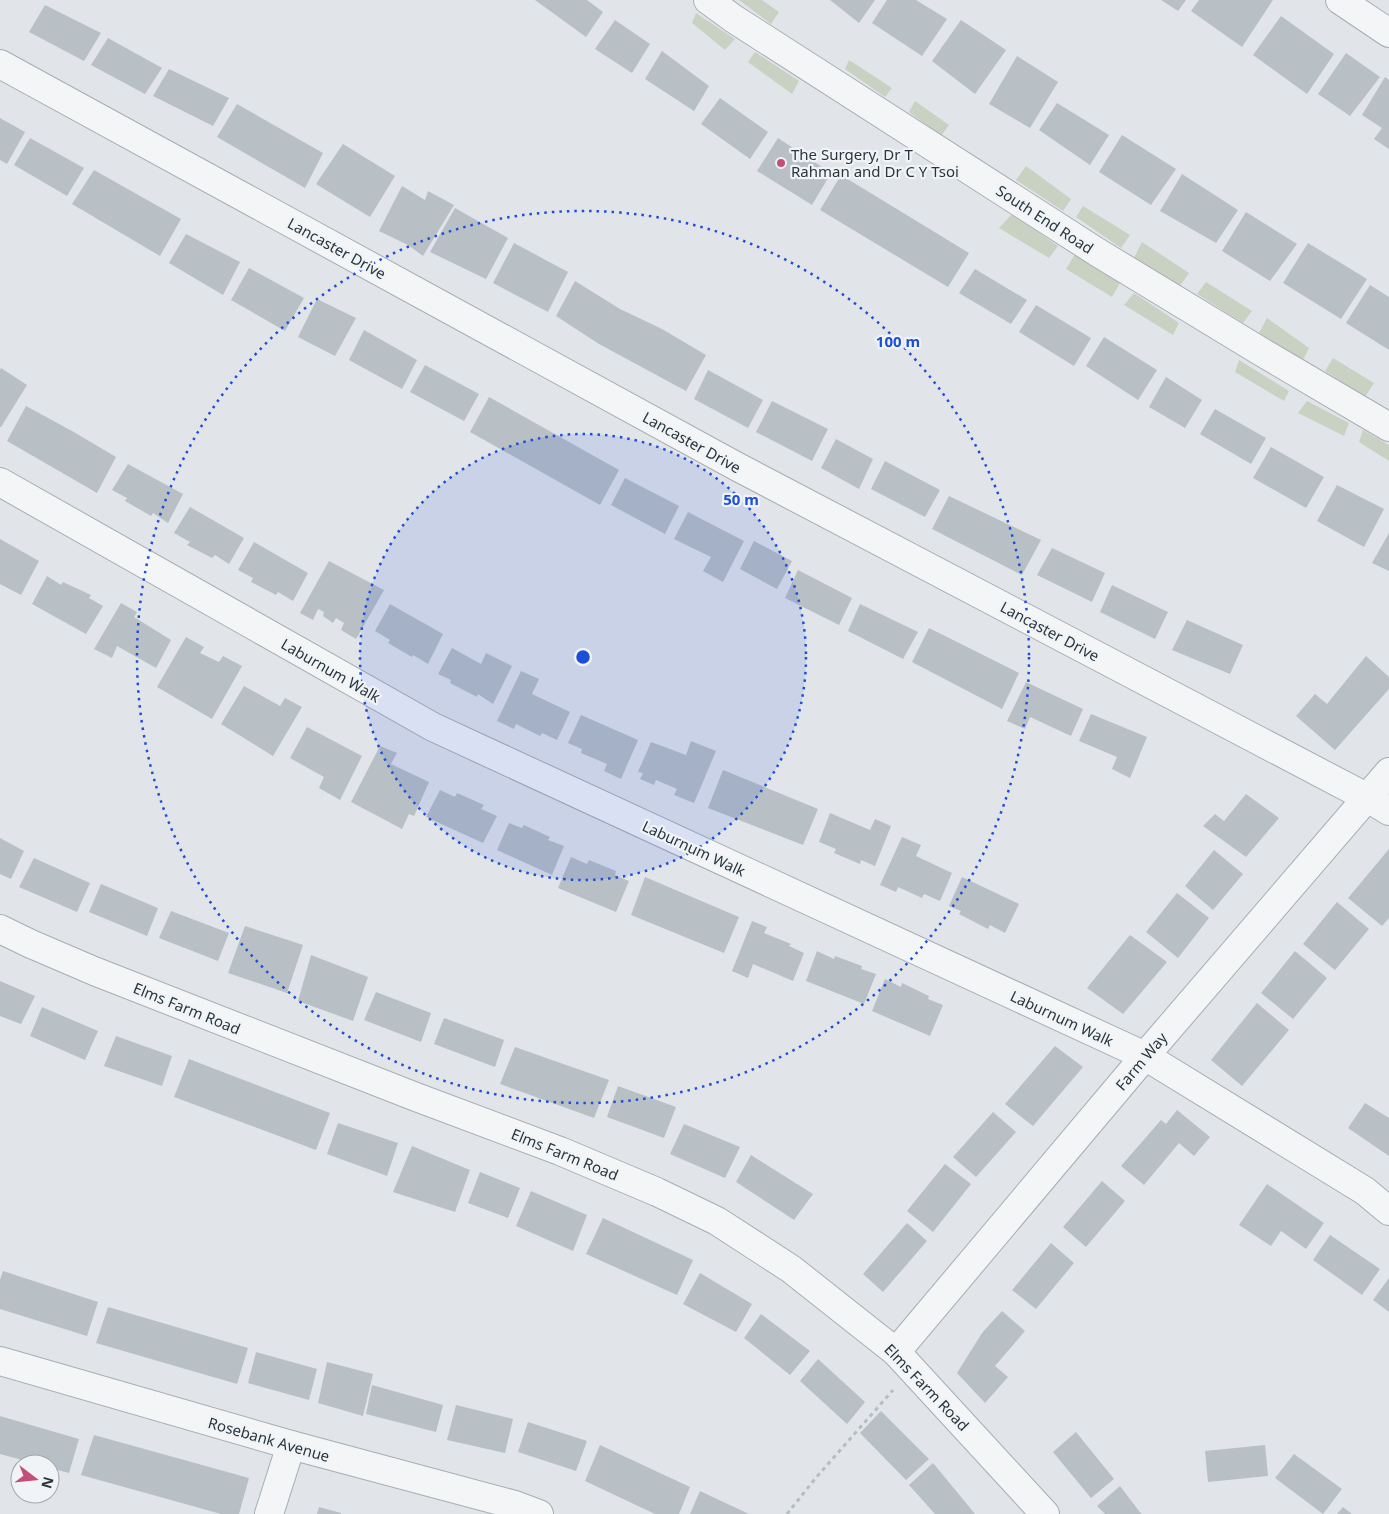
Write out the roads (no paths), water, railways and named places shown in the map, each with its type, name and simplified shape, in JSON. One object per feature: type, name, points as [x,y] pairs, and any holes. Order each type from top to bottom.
[{"type":"street","name":"South End Road","points":[[708,0],[734,19],[1098,252],[1389,427]]},
{"type":"street","points":[[1340,0],[1389,33]]},
{"type":"street","name":"Lancaster Drive","points":[[0,64],[734,465],[1378,804]]},
{"type":"street","name":"Laburnum Walk","points":[[0,482],[433,727],[1145,1056],[1365,1191],[1389,1211]]},
{"type":"street","name":"Farm Way","points":[[904,1360],[1145,1056],[1378,804],[1389,772]]},
{"type":"street","name":"Elms Farm Road","points":[[0,929],[103,974],[416,1097],[560,1150],[658,1192],[717,1221],[791,1269],[904,1360],[1045,1514]]},
{"type":"street","name":"Rosebank Avenue","points":[[0,1361],[291,1445],[515,1505],[539,1514]]},
{"type":"street","points":[[269,1514],[291,1445]]},
{"type":"place","name":"The Surgery, Dr T Rahman and Dr C Y Tsoi","points":[[781,163]]}]
